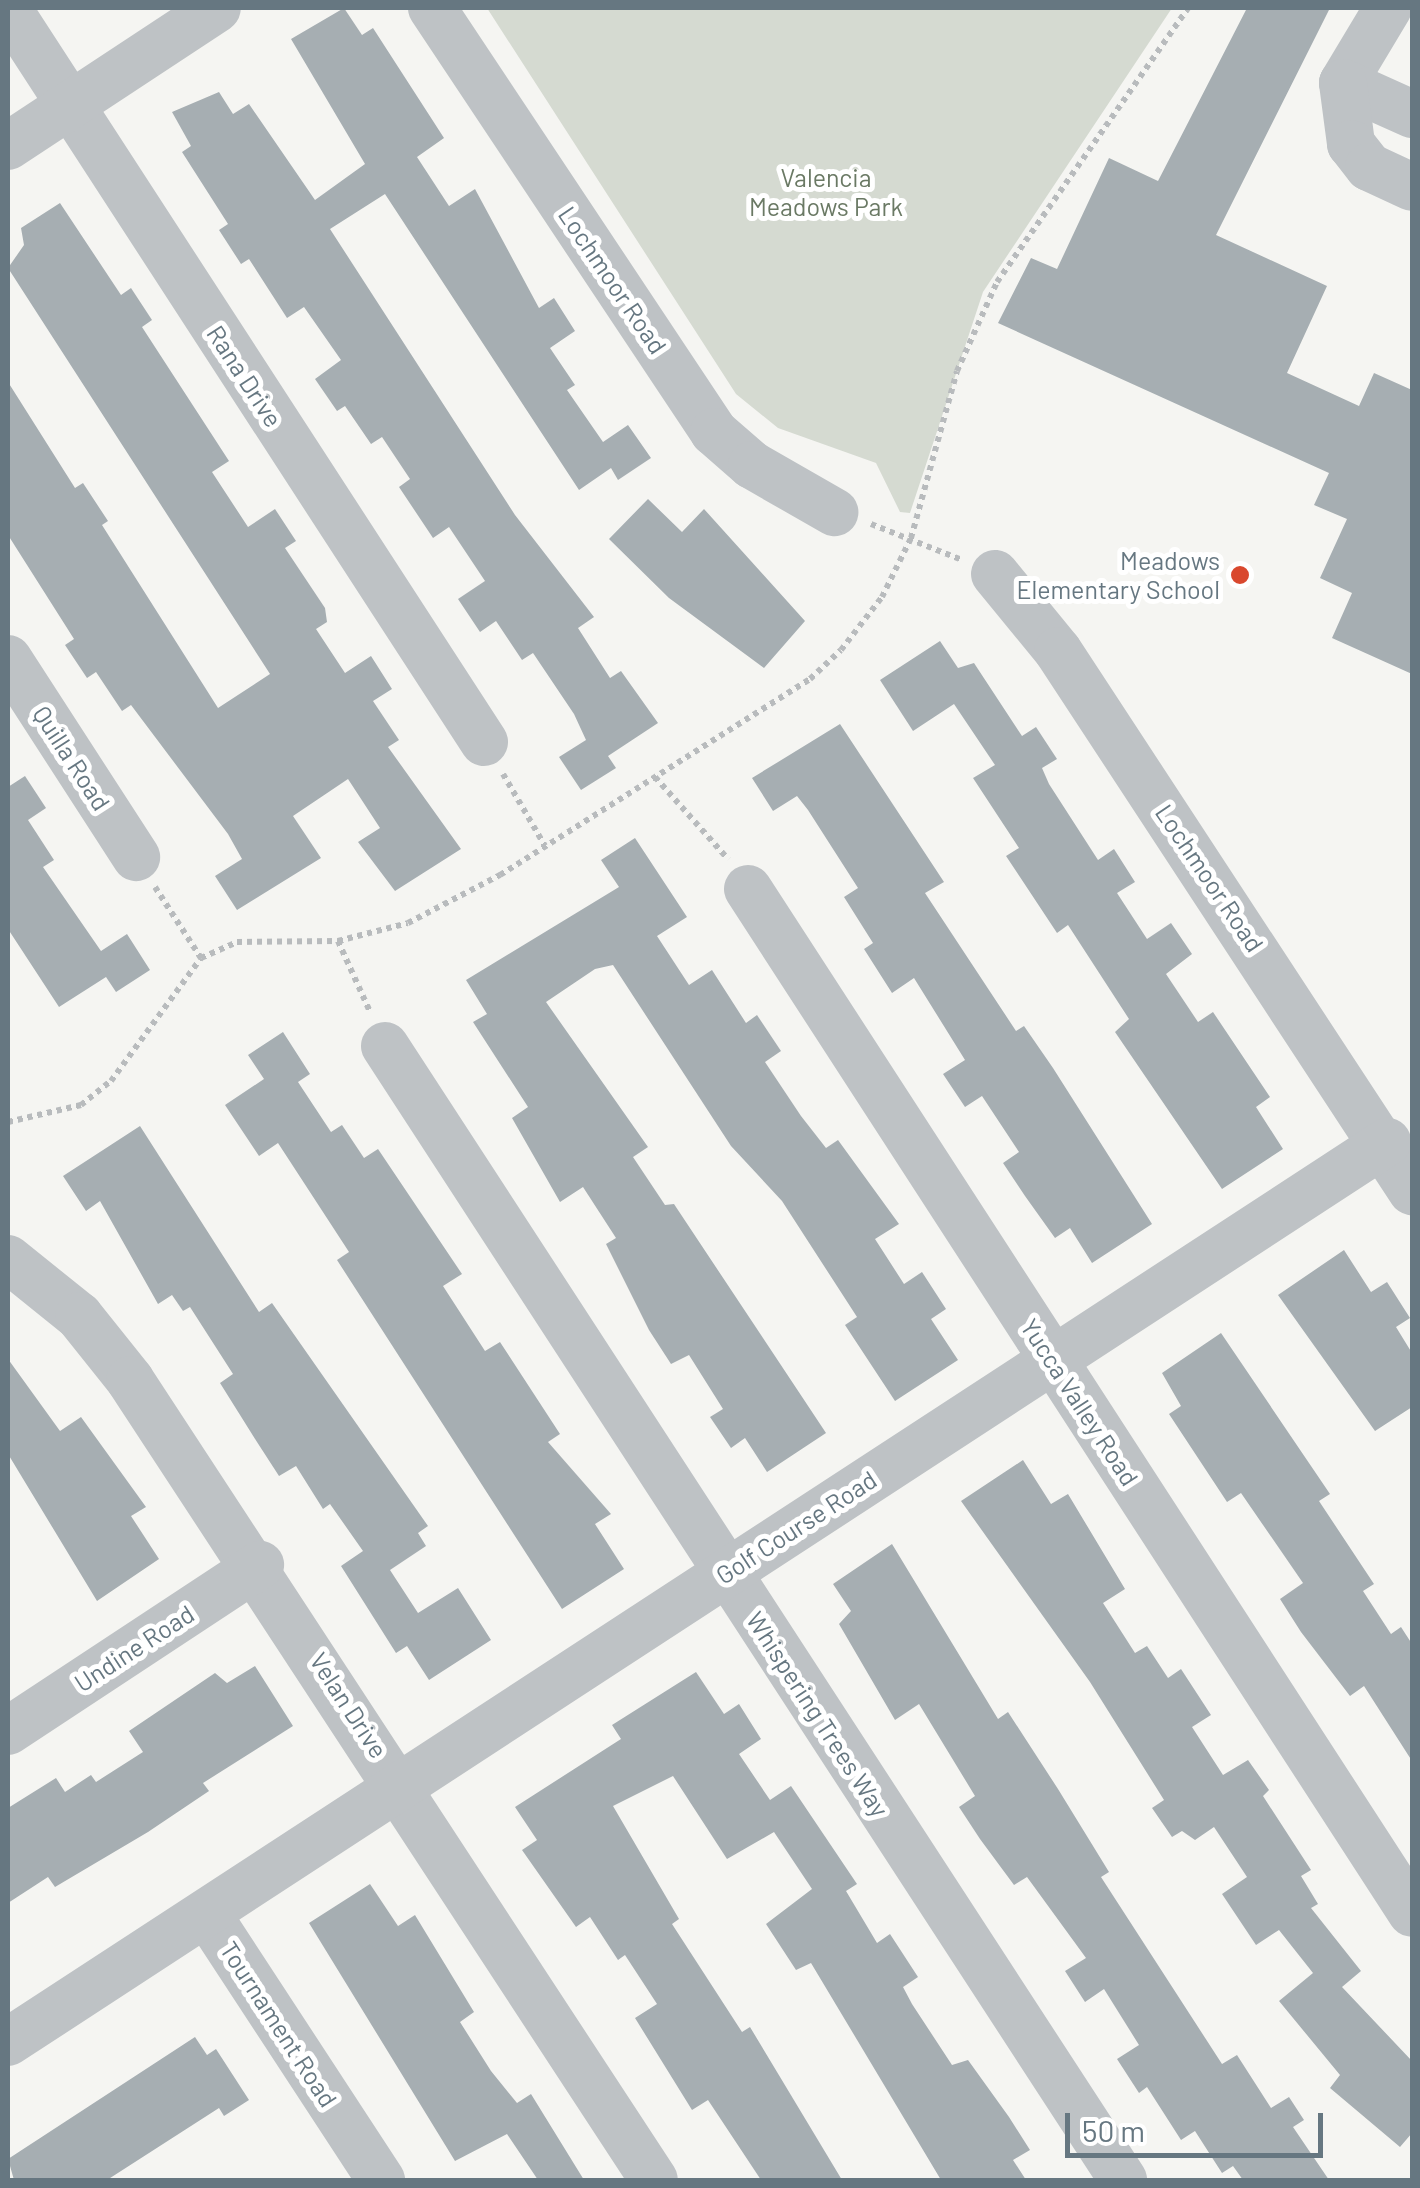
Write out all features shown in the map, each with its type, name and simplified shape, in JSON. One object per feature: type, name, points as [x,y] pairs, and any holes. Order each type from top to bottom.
[{"type":"street","points":[[8,146],[217,8]]},
{"type":"street","name":"Lochmoor Road","points":[[432,8],[714,432],[752,466],[834,512]]},
{"type":"street","points":[[1388,8],[1343,83],[1351,144],[1369,167],[1412,187]]},
{"type":"street","name":"Rana Drive","points":[[8,10],[484,742]]},
{"type":"street","points":[[1343,83],[1412,114]]},
{"type":"street","name":"Lochmoor Road","points":[[995,574],[1058,651],[1387,1142],[1412,1191]]},
{"type":"street","name":"Quilla Road","points":[[8,660],[136,857]]},
{"type":"street","name":"Yucca Valley Road","points":[[748,889],[1412,1914]]},
{"type":"street","name":"Whispering Trees Way","points":[[385,1046],[1123,2180]]},
{"type":"street","name":"Golf Course Road","points":[[207,1914],[1387,1142]]},
{"type":"street","name":"Velan Drive","points":[[8,1260],[79,1316],[260,1565],[654,2180]]},
{"type":"street","name":"Undine Road","points":[[8,1730],[260,1565]]},
{"type":"street","name":"Tournament Road","points":[[8,2042],[207,1914],[381,2180]]},
{"type":"path","points":[[8,1122],[81,1104],[111,1081],[201,958],[276,936],[338,941],[408,923],[545,846],[655,777],[841,650],[882,598],[912,538],[957,371],[997,282],[1188,8]]},
{"type":"path","points":[[912,538],[995,574]]},
{"type":"path","points":[[484,742],[545,846]]},
{"type":"path","points":[[655,777],[748,889]]},
{"type":"path","points":[[136,857],[201,958]]},
{"type":"path","points":[[338,941],[385,1046]]},
{"type":"green space","name":"Valencia Meadows Park","points":[[487,8],[1172,8],[983,292],[910,513],[900,512],[876,463],[778,428],[736,394]]},
{"type":"building","points":[[344,8],[362,35],[373,28],[444,138],[417,157],[449,206],[475,189],[539,308],[554,298],[575,331],[550,348],[575,385],[567,390],[603,442],[628,425],[651,458],[618,480],[611,468],[579,490],[385,194],[330,229],[515,515],[594,617],[578,628],[610,678],[621,671],[658,723],[608,756],[616,768],[581,790],[559,757],[586,740],[574,714],[533,653],[522,660],[496,621],[480,632],[458,599],[485,581],[449,527],[433,538],[399,487],[410,479],[382,437],[371,444],[345,406],[337,411],[315,379],[341,360],[304,307],[287,318],[249,259],[241,264],[219,230],[228,224],[182,152],[191,146],[172,112],[219,92],[233,114],[249,104],[315,200],[365,164],[291,39]]},
{"type":"building","points":[[1247,8],[1330,8],[1216,235],[1327,286],[1287,373],[1359,406],[1374,373],[1412,390],[1412,674],[1332,638],[1352,593],[1320,578],[1347,519],[1314,505],[1329,473],[998,323],[1031,258],[1057,269],[1109,158],[1158,181]]},
{"type":"building","points":[[60,203],[121,295],[131,288],[152,320],[142,327],[229,461],[212,472],[248,527],[275,509],[296,541],[285,548],[325,608],[327,622],[316,629],[345,673],[371,656],[392,689],[373,701],[399,740],[388,747],[461,849],[395,891],[358,842],[380,828],[348,779],[293,816],[321,858],[237,910],[215,876],[242,859],[228,834],[131,705],[122,711],[96,672],[87,678],[65,645],[74,639],[8,535],[8,382],[75,488],[83,483],[108,521],[102,525],[218,708],[270,674],[8,268],[24,245],[21,228]]},
{"type":"building","points":[[648,499],[682,532],[704,509],[805,621],[764,668],[669,598],[609,539]]},
{"type":"building","points":[[940,641],[958,668],[974,663],[1022,736],[1036,727],[1057,759],[1042,768],[1049,784],[1098,860],[1114,849],[1135,882],[1117,893],[1147,939],[1171,923],[1192,954],[1166,974],[1198,1022],[1213,1012],[1270,1097],[1256,1107],[1283,1149],[1222,1189],[1115,1032],[1129,1019],[1068,925],[1057,933],[1006,856],[1019,848],[973,778],[995,765],[954,704],[913,731],[880,680]]},
{"type":"building","points":[[840,724],[944,882],[925,893],[1016,1031],[1024,1026],[1053,1068],[1152,1224],[1092,1263],[1070,1228],[1055,1238],[1003,1163],[1019,1152],[982,1096],[965,1107],[943,1074],[965,1060],[914,978],[892,993],[864,949],[873,943],[844,897],[858,888],[808,810],[797,796],[773,811],[752,778]]},
{"type":"building","points":[[25,776],[46,808],[28,820],[54,860],[43,867],[101,951],[127,934],[150,970],[116,992],[106,977],[59,1007],[8,929],[8,787]]},
{"type":"building","points":[[635,838],[687,917],[657,936],[689,985],[712,970],[746,1023],[757,1015],[781,1051],[765,1062],[801,1116],[826,1148],[838,1140],[899,1224],[875,1239],[904,1284],[922,1272],[946,1309],[931,1319],[958,1360],[895,1401],[845,1325],[857,1317],[782,1201],[731,1146],[613,965],[595,969],[546,1002],[648,1147],[633,1157],[665,1205],[674,1204],[826,1433],[767,1472],[745,1438],[731,1448],[710,1417],[723,1409],[689,1355],[671,1364],[649,1330],[606,1244],[616,1238],[583,1187],[560,1202],[512,1118],[528,1107],[473,1022],[487,1014],[466,980],[619,887],[601,860]]},
{"type":"building","points":[[283,1032],[310,1074],[298,1082],[331,1132],[342,1125],[364,1158],[378,1149],[462,1274],[443,1286],[485,1351],[500,1342],[560,1434],[548,1442],[611,1514],[595,1524],[624,1569],[562,1609],[337,1260],[349,1252],[278,1143],[259,1156],[225,1105],[264,1079],[248,1055]]},
{"type":"building","points":[[140,1126],[259,1312],[272,1303],[428,1526],[418,1533],[426,1546],[390,1570],[418,1613],[458,1588],[491,1640],[429,1680],[407,1646],[396,1653],[341,1566],[363,1551],[330,1504],[323,1509],[296,1466],[279,1476],[257,1442],[220,1383],[233,1374],[190,1307],[183,1311],[172,1295],[158,1304],[100,1201],[86,1211],[63,1176]]},
{"type":"building","points":[[1344,1250],[1371,1292],[1387,1282],[1410,1318],[1396,1327],[1412,1353],[1412,1407],[1375,1431],[1278,1295]]},
{"type":"building","points":[[1221,1333],[1330,1494],[1319,1501],[1374,1584],[1363,1591],[1391,1634],[1401,1627],[1412,1644],[1412,1761],[1364,1686],[1350,1696],[1301,1632],[1280,1599],[1303,1583],[1241,1493],[1227,1502],[1169,1414],[1181,1406],[1162,1373]]},
{"type":"building","points":[[8,1359],[60,1431],[81,1417],[146,1507],[131,1516],[159,1559],[97,1601],[8,1454]]},
{"type":"building","points":[[1023,1460],[1051,1504],[1068,1494],[1125,1589],[1103,1603],[1135,1653],[1147,1646],[1168,1678],[1181,1669],[1211,1715],[1192,1727],[1223,1775],[1248,1760],[1269,1790],[1263,1796],[1311,1870],[1301,1876],[1318,1904],[1311,1908],[1361,1971],[1342,1987],[1412,2061],[1412,2133],[1400,2147],[1330,2088],[1340,2075],[1279,2001],[1313,1973],[1279,1930],[1256,1945],[1222,1894],[1247,1877],[1214,1827],[1195,1840],[1182,1831],[1172,1837],[1152,1808],[1164,1800],[1090,1682],[961,1501]]},
{"type":"building","points":[[892,1544],[998,1719],[1008,1712],[1058,1789],[1109,1872],[1101,1877],[1222,2064],[1237,2055],[1271,2108],[1289,2097],[1304,2120],[1293,2127],[1329,2180],[1243,2180],[1233,2166],[1222,2173],[1195,2131],[1181,2140],[1147,2087],[1139,2093],[1117,2059],[1139,2045],[1104,1989],[1085,2002],[1065,1971],[1086,1958],[1027,1877],[1014,1885],[980,1839],[959,1807],[975,1796],[919,1704],[895,1720],[839,1624],[851,1611],[833,1584]]},
{"type":"building","points":[[255,1666],[293,1726],[203,1783],[209,1791],[148,1832],[55,1887],[48,1877],[8,1903],[8,1808],[56,1778],[65,1792],[91,1775],[96,1782],[143,1752],[129,1731],[215,1673],[227,1683]]},
{"type":"building","points":[[696,1672],[724,1714],[739,1704],[761,1739],[739,1754],[770,1800],[791,1786],[857,1884],[846,1891],[877,1943],[890,1934],[918,1977],[903,1987],[952,2065],[968,2060],[1009,2117],[1030,2150],[1013,2160],[1026,2180],[941,2180],[811,1963],[796,1970],[766,1924],[812,1889],[774,1832],[727,1859],[673,1776],[613,1806],[679,1919],[672,1924],[742,2032],[750,2027],[842,2180],[761,2180],[708,2100],[692,2110],[635,2018],[657,2004],[625,1955],[618,1960],[590,1917],[576,1927],[522,1850],[537,1840],[515,1807],[621,1739],[612,1725]]},
{"type":"building","points":[[370,1884],[398,1926],[415,1915],[474,2012],[460,2022],[491,2071],[517,2103],[531,2094],[584,2180],[538,2180],[507,2134],[455,2161],[309,1923]]},
{"type":"building","points":[[195,2037],[207,2055],[216,2049],[249,2100],[224,2116],[219,2108],[107,2180],[14,2180],[8,2159]]},
{"type":"place","name":"Meadows Elementary School","points":[[1240,575]]}]
